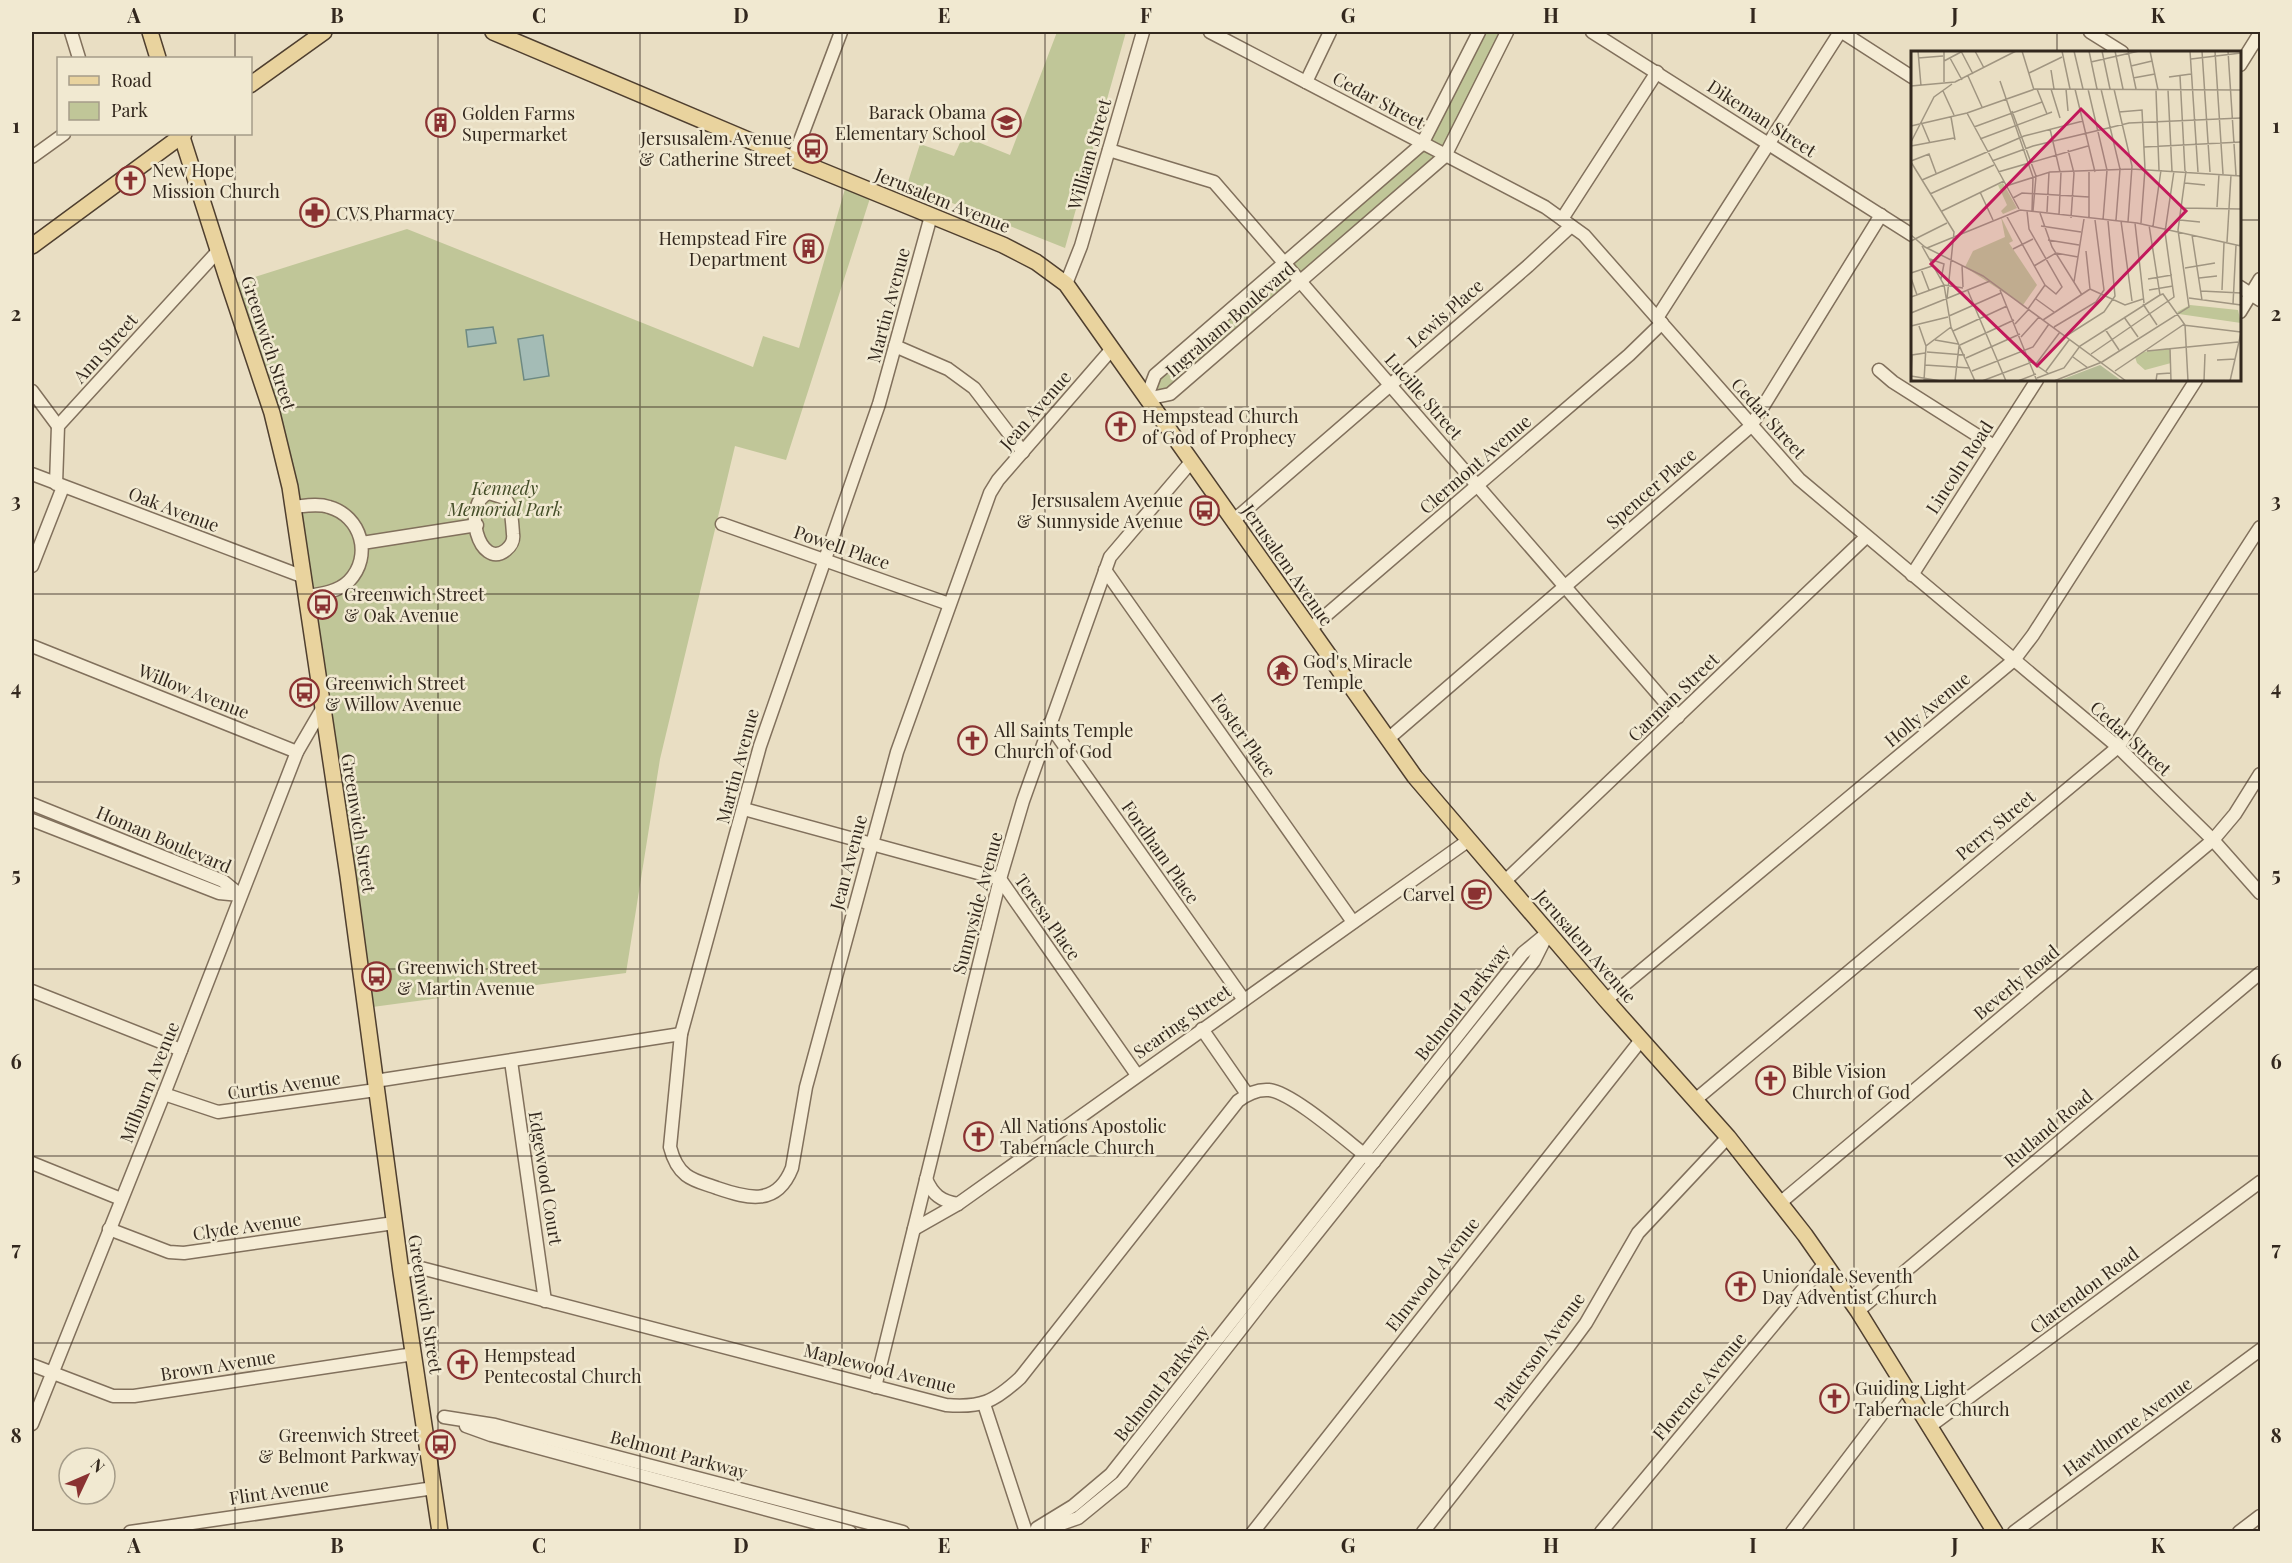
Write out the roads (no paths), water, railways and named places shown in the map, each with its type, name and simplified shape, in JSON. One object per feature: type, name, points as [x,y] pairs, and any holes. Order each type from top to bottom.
[{"type":"main road","points":[[150,32],[158,57]]},
{"type":"main road","points":[[252,85],[324,32]]},
{"type":"main road","name":"Jerusalem Avenue","points":[[493,32],[793,159],[1003,244],[1036,262],[1066,284],[1415,777],[1606,1000],[1728,1137],[1825,1263],[1858,1311],[1995,1532]]},
{"type":"main road","points":[[32,246],[181,135]]},
{"type":"main road","name":"Greenwich Street","points":[[182,135],[272,413],[293,507],[348,876],[401,1272],[440,1532]]},
{"type":"street","points":[[70,32],[79,57]]},
{"type":"street","points":[[793,159],[841,32]]},
{"type":"street","name":"William Street","points":[[1066,284],[1081,246],[1143,32]]},
{"type":"street","name":"Cedar Street","points":[[1210,32],[1545,207],[1584,235],[1799,479],[2118,747],[2213,840],[2260,893]]},
{"type":"street","points":[[1306,81],[1330,32]]},
{"type":"street","name":"Ingraham Boulevard","points":[[1146,399],[1155,375],[1422,144],[1479,32]]},
{"type":"street","name":"Ingraham Boulevard","points":[[1146,399],[1170,394],[1445,156],[1507,32]]},
{"type":"street","name":"Dikeman Street","points":[[1592,32],[1911,235]]},
{"type":"street","points":[[1841,32],[1911,76]]},
{"type":"street","name":"Clermont Avenue","points":[[1310,629],[1629,355],[1659,320],[1841,32]]},
{"type":"street","points":[[2090,32],[2120,51]]},
{"type":"street","points":[[2241,63],[2260,33]]},
{"type":"street","name":"Lewis Place","points":[[1233,521],[1390,384],[1566,222],[1657,72]]},
{"type":"street","points":[[32,157],[63,135]]},
{"type":"street","name":"Lucille Street","points":[[1109,150],[1214,182],[1678,717]]},
{"type":"street","name":"Spencer Place","points":[[1388,739],[1750,426],[1881,215]]},
{"type":"street","name":"Martin Avenue","points":[[681,1034],[771,711],[869,433],[931,216]]},
{"type":"street","name":"Ann Street","points":[[58,426],[218,251]]},
{"type":"street","points":[[2241,311],[2256,297],[2260,279]]},
{"type":"street","points":[[2241,287],[2256,297]]},
{"type":"street","points":[[895,346],[948,369],[974,387],[1023,452]]},
{"type":"street","name":"Jean Avenue","points":[[681,1034],[670,1132],[670,1147],[675,1163],[686,1175],[695,1180],[744,1197],[763,1197],[776,1191],[788,1179],[792,1168],[806,1087],[897,752],[990,493],[998,480],[1111,350]]},
{"type":"street","points":[[1879,370],[1893,382],[1994,446]]},
{"type":"street","name":"Lincoln Road","points":[[1912,575],[2036,381]]},
{"type":"street","name":"Holly Avenue","points":[[1606,1000],[2014,660],[2033,635],[2195,381]]},
{"type":"street","points":[[32,391],[58,426],[59,485],[32,566]]},
{"type":"street","name":"Sunnyside Avenue","points":[[875,1387],[1000,879],[1049,724],[1105,570],[1115,550],[1191,462]]},
{"type":"street","name":"Oak Avenue","points":[[32,474],[304,577]]},
{"type":"street","points":[[489,494],[500,495],[505,498],[510,508],[513,534],[511,545],[498,554],[488,552],[480,544],[477,525],[475,508],[480,499],[489,494]]},
{"type":"street","points":[[293,507],[327,506],[340,511],[358,530],[362,543],[362,557],[357,571],[348,582],[336,590],[307,596]]},
{"type":"street","points":[[362,543],[477,525]]},
{"type":"street","name":"Powell Place","points":[[722,525],[949,604]]},
{"type":"street","name":"Perry Street","points":[[1695,1100],[2118,747],[2260,527]]},
{"type":"street","name":"Carman Street","points":[[1504,882],[1866,537]]},
{"type":"street","name":"Foster Place","points":[[1105,570],[1353,922]]},
{"type":"street","name":"Willow Avenue","points":[[32,646],[297,752]]},
{"type":"street","points":[[297,752],[322,709]]},
{"type":"street","name":"Fordham Place","points":[[1049,724],[1244,1000]]},
{"type":"street","name":"Milburn Avenue","points":[[32,1424],[297,752]]},
{"type":"street","name":"Beverly Road","points":[[1780,1203],[2213,840],[2235,814],[2260,774]]},
{"type":"street","name":"Homan Boulevard","points":[[32,804],[223,881],[240,895]]},
{"type":"street","name":"Teresa Place","points":[[744,809],[1000,879],[1137,1075]]},
{"type":"street","name":"Homan Boulevard","points":[[32,820],[219,893],[240,895]]},
{"type":"street","name":"Searing Street","points":[[914,1229],[958,1204],[1468,840]]},
{"type":"street","name":"Belmont Parkway","points":[[1038,1532],[1078,1518],[1122,1482],[1156,1428],[1460,1044],[1523,953],[1548,933]]},
{"type":"street","name":"Rutland Road","points":[[1858,1311],[2260,973]]},
{"type":"street","points":[[32,991],[181,1050]]},
{"type":"street","points":[[1202,1029],[1247,1094]]},
{"type":"street","points":[[375,1085],[681,1034]]},
{"type":"street","name":"Elmwood Avenue","points":[[1253,1532],[1641,1040]]},
{"type":"street","name":"Edgewood Court","points":[[511,1061],[545,1301]]},
{"type":"street","name":"Curtis Avenue","points":[[164,1094],[218,1112],[375,1085]]},
{"type":"street","points":[[1026,1532],[984,1404],[1006,1391],[1020,1378],[1238,1101],[1258,1090],[1269,1090],[1290,1098],[1369,1158]]},
{"type":"street","name":"Patterson Avenue","points":[[1423,1532],[1586,1323],[1638,1233],[1728,1137]]},
{"type":"street","points":[[32,1163],[121,1199]]},
{"type":"street","points":[[926,1179],[932,1191],[939,1198],[958,1204]]},
{"type":"street","name":"Clarendon Road","points":[[1929,1427],[2260,1182]]},
{"type":"street","name":"Clyde Avenue","points":[[109,1229],[169,1252],[184,1253],[394,1222]]},
{"type":"street","name":"Florence Avenue","points":[[1601,1532],[1825,1263]]},
{"type":"street","name":"Maplewood Avenue","points":[[401,1272],[420,1268],[946,1405],[984,1404]]},
{"type":"street","name":"Hawthorne Avenue","points":[[2014,1532],[2260,1350]]},
{"type":"street","name":"Brown Avenue","points":[[32,1365],[113,1396],[134,1396],[414,1354]]},
{"type":"street","points":[[1792,1532],[1904,1385]]},
{"type":"street","name":"Belmont Parkway","points":[[422,1412],[495,1425],[608,1460],[740,1496],[897,1531]]},
{"type":"street","name":"Belmont Parkway","points":[[1031,1532],[1073,1506],[1099,1485],[1156,1428]]},
{"type":"street","name":"Flint Avenue","points":[[130,1532],[434,1488]]},
{"type":"street","name":"Belmont Parkway","points":[[740,1496],[850,1532]]},
{"type":"street","points":[[2239,1532],[2260,1516]]},
{"type":"water","points":[[493,327],[496,343],[468,347],[466,330]]},
{"type":"water","points":[[543,335],[549,376],[524,380],[518,339]]},
{"type":"place","name":"Barack Obama Elementary School","points":[[1007,122]]},
{"type":"place","name":"Golden Farms Supermarket","points":[[441,123]]},
{"type":"place","name":"Jersusalem Avenue & Catherine Street","points":[[813,148]]},
{"type":"place","name":"New Hope Mission Church","points":[[131,180]]},
{"type":"place","name":"CVS Pharmacy","points":[[315,213]]},
{"type":"place","name":"Hempstead Fire Department","points":[[808,248]]},
{"type":"place","name":"Hempstead Church of God of Prophecy","points":[[1121,426]]},
{"type":"place","name":"Jersusalem Avenue & Sunnyside Avenue","points":[[1204,510]]},
{"type":"place","name":"Greenwich Street & Oak Avenue","points":[[323,604]]},
{"type":"place","name":"God's Miracle Temple","points":[[1282,671]]},
{"type":"place","name":"Greenwich Street & Willow Avenue","points":[[304,693]]},
{"type":"place","name":"All Saints Temple Church of God","points":[[973,740]]},
{"type":"place","name":"Carvel","points":[[1476,894]]},
{"type":"place","name":"Greenwich Street & Martin Avenue","points":[[376,977]]},
{"type":"place","name":"Bible Vision Church of God","points":[[1771,1081]]},
{"type":"place","name":"All Nations Apostolic Tabernacle Church","points":[[979,1136]]},
{"type":"place","name":"Uniondale Seventh Day Adventist Church","points":[[1741,1286]]},
{"type":"place","name":"Hempstead Pentecostal Church","points":[[463,1365]]},
{"type":"place","name":"Guiding Light Tabernacle Church","points":[[1834,1398]]},
{"type":"place","name":"Greenwich Street & Belmont Parkway","points":[[440,1445]]},
{"type":"park label","name":"Kennedy Memorial Park","points":[[505,498]]}]
